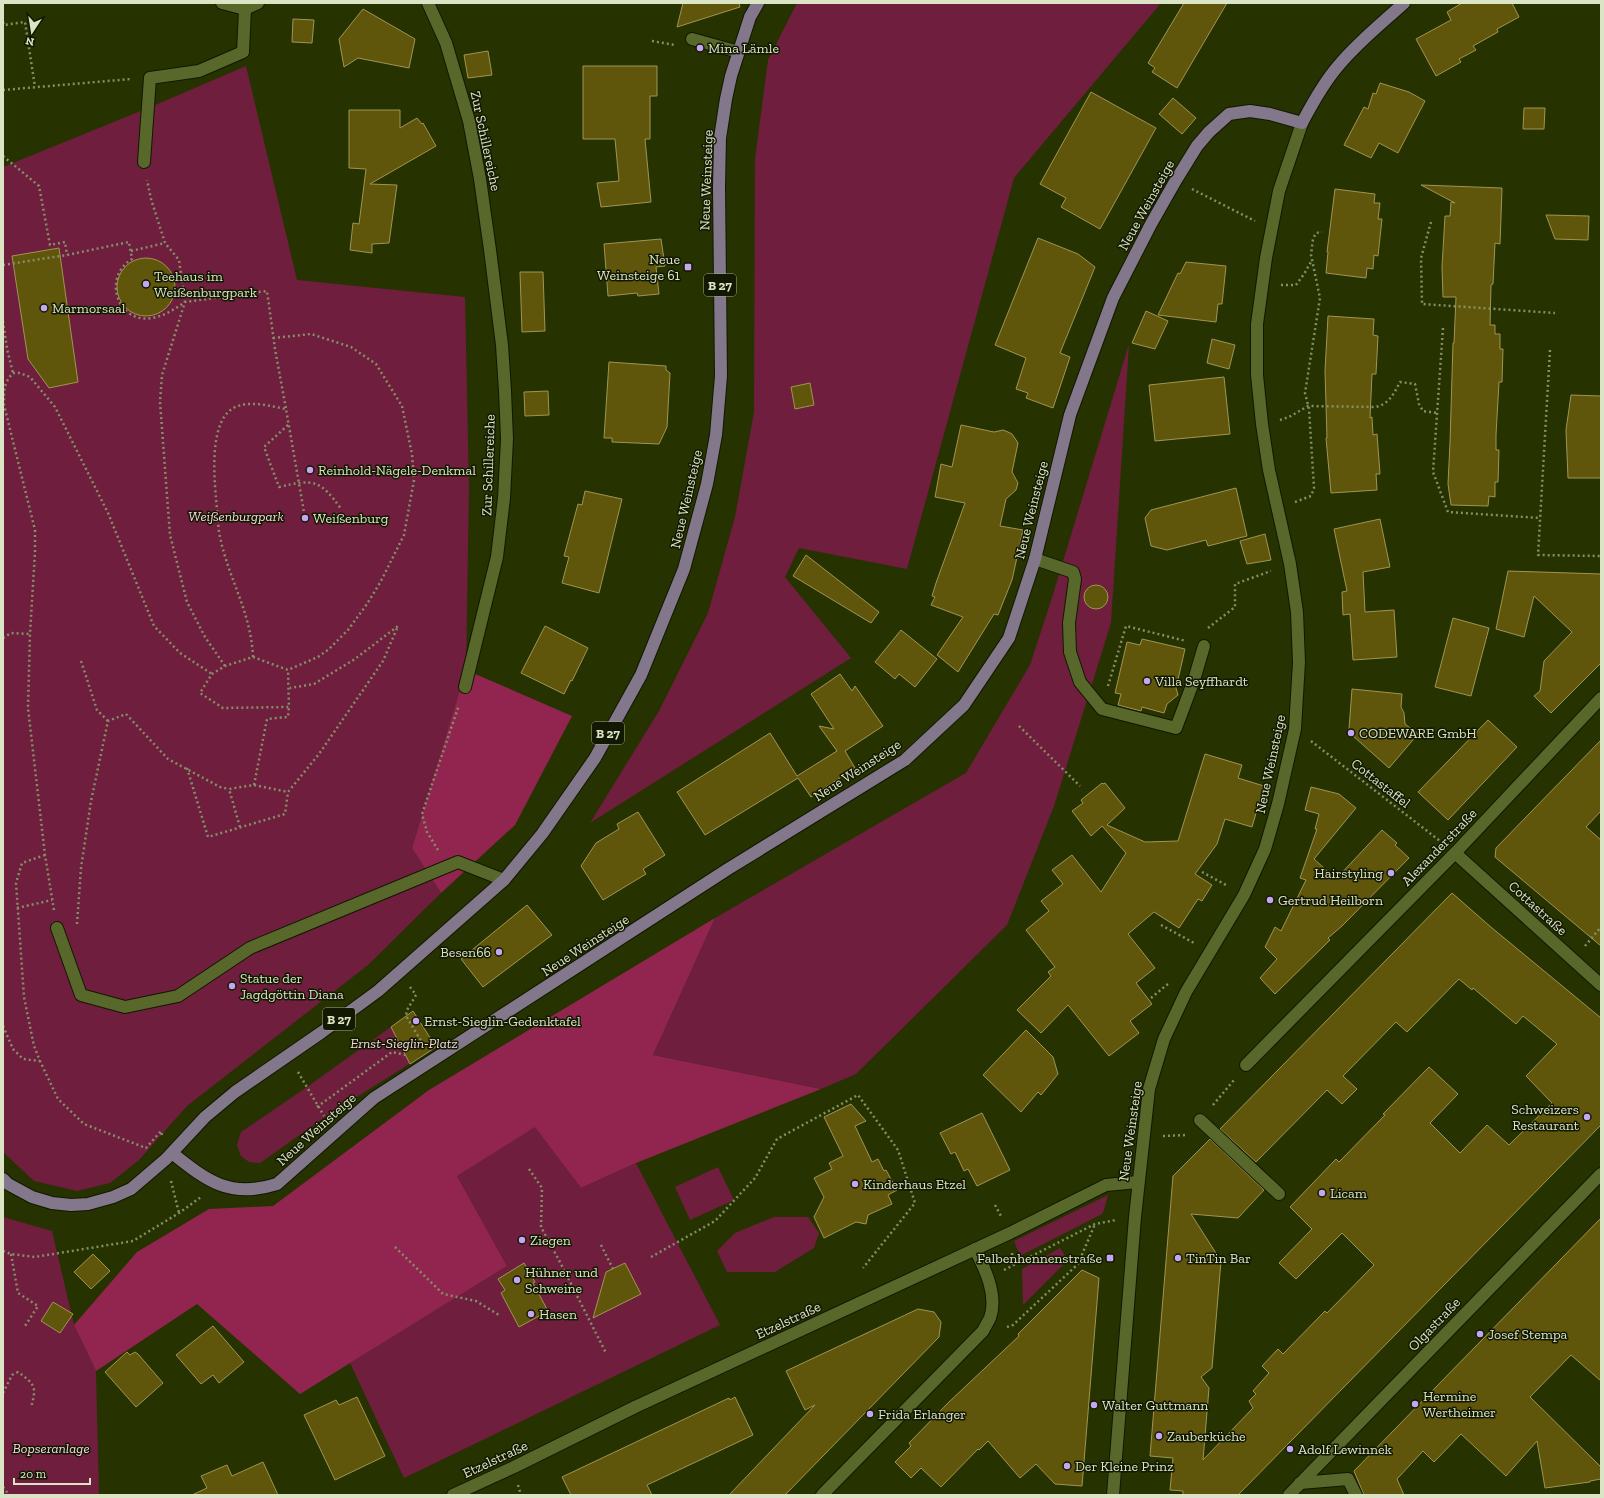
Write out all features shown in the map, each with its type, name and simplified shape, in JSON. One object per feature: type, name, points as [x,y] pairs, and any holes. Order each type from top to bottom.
[{"type":"main road","name":"Neue Weinsteige","points":[[758,3],[750,17],[731,76],[720,138],[719,187],[721,376],[716,436],[707,484],[684,570],[641,674],[595,758],[542,834],[504,880],[399,973],[353,1009],[235,1092],[205,1117],[172,1153],[194,1170],[218,1185],[243,1190],[260,1190],[277,1184],[374,1098],[728,870],[904,760],[964,705],[1009,638],[1035,559],[1070,415],[1113,298],[1151,224],[1176,180],[1208,132],[1229,114],[1250,111],[1270,114],[1302,123]]},
{"type":"main road","points":[[1302,123],[1317,94],[1338,65],[1373,30],[1404,3]]},
{"type":"main road","name":"B 27","points":[[3,1179],[8,1184],[32,1197],[52,1203],[71,1205],[88,1204],[113,1197],[131,1189],[172,1153]]},
{"type":"street","points":[[222,3],[245,9],[258,3]]},
{"type":"street","name":"Zur Schillereiche","points":[[428,3],[446,43],[469,121],[480,179],[490,250],[502,345],[505,391],[506,447],[504,498],[497,557],[465,687]]},
{"type":"street","points":[[144,162],[150,78],[199,71],[243,52],[245,9]]},
{"type":"street","points":[[692,39],[739,52]]},
{"type":"street","name":"Neue Weinsteige","points":[[1113,1495],[1138,1182],[1150,1089],[1164,1039],[1186,992],[1244,895],[1265,849],[1278,804],[1295,729],[1299,662],[1297,612],[1290,564],[1269,470],[1262,424],[1257,375],[1257,324],[1271,230],[1279,191],[1302,123]]},
{"type":"street","points":[[1035,559],[1073,572],[1075,579],[1069,623],[1070,652],[1080,682],[1102,710],[1176,728],[1194,680],[1204,646]]},
{"type":"street","name":"Alexanderstraße","points":[[1246,1065],[1455,853],[1601,698]]},
{"type":"street","name":"Cottastraße","points":[[1455,853],[1601,985]]},
{"type":"street","points":[[57,928],[82,995],[125,1007],[178,996],[250,948],[458,862],[504,880]]},
{"type":"street","points":[[1200,1120],[1279,1194]]},
{"type":"street","name":"Olgastraße","points":[[1289,1495],[1601,1174]]},
{"type":"street","name":"Etzelstraße","points":[[453,1495],[514,1467],[635,1407],[976,1249],[1106,1185],[1138,1182]]},
{"type":"street","points":[[822,1495],[983,1331],[990,1317],[992,1296],[987,1276],[976,1249]]},
{"type":"street","points":[[1300,1483],[1348,1479],[1356,1495]]},
{"type":"path","points":[[3,22],[4,25],[25,22],[35,87]]},
{"type":"path","points":[[652,41],[680,46]]},
{"type":"path","points":[[3,90],[150,78]]},
{"type":"path","points":[[3,156],[39,186],[50,245],[65,242],[67,254]]},
{"type":"path","points":[[144,162],[151,199],[165,243],[179,260],[185,302],[162,375],[160,402],[170,535],[187,602],[205,636],[224,666]]},
{"type":"path","points":[[1176,180],[1271,230]]},
{"type":"path","points":[[1431,222],[1421,258],[1422,304],[1555,313]]},
{"type":"path","points":[[1278,508],[1311,496],[1314,488],[1308,406],[1305,393],[1320,298],[1312,259],[1313,239],[1316,233],[1322,232]]},
{"type":"path","points":[[3,265],[129,242],[132,259],[122,267],[117,277],[115,287],[117,297],[122,307],[130,314],[140,318],[151,318],[173,310],[185,302],[267,291],[273,338],[304,518]]},
{"type":"path","points":[[131,251],[165,243]]},
{"type":"path","points":[[1263,282],[1287,286],[1296,285],[1312,259]]},
{"type":"path","points":[[3,321],[7,349],[13,373]]},
{"type":"path","points":[[1443,328],[1433,472],[1448,512],[1540,518]]},
{"type":"path","points":[[273,338],[312,334],[350,346],[376,364],[402,406],[412,454],[414,480],[404,536],[381,581],[367,604],[348,630],[329,649],[318,657],[288,670],[253,657],[224,666],[212,674],[200,693],[223,708],[289,707]]},
{"type":"path","points":[[1550,350],[1538,555],[1601,556]]},
{"type":"path","points":[[57,928],[45,854],[28,708],[35,530],[4,405],[4,388],[6,380],[13,373],[20,373],[30,377],[54,407],[108,513],[154,626],[180,654],[212,674]]},
{"type":"path","points":[[1262,424],[1290,417],[1308,406],[1383,406],[1394,394],[1400,382],[1415,384],[1419,404],[1424,411],[1437,413]]},
{"type":"path","points":[[253,657],[252,638],[244,608],[229,571],[220,536],[214,483],[215,444],[218,428],[226,413],[236,406],[250,404],[286,409]]},
{"type":"path","points":[[288,425],[264,447],[278,487],[308,481],[321,486],[331,495],[341,509]]},
{"type":"path","points":[[1207,629],[1235,607],[1235,584],[1290,564]]},
{"type":"path","points":[[187,768],[208,837],[285,814],[288,792],[318,754],[383,662],[398,626],[355,659],[314,684],[290,688]]},
{"type":"path","points":[[1102,710],[1126,626],[1204,646]]},
{"type":"path","points":[[3,638],[11,633],[30,634]]},
{"type":"path","points":[[81,661],[97,710],[108,721]]},
{"type":"path","points":[[254,785],[267,719],[288,717],[290,688],[288,670]]},
{"type":"path","points":[[458,862],[440,852],[427,832],[422,814],[465,687]]},
{"type":"path","points":[[108,721],[126,714],[168,759],[220,786],[228,789],[254,785],[288,792]]},
{"type":"path","points":[[78,924],[81,868],[91,801],[108,721]]},
{"type":"path","points":[[1019,726],[1080,786]]},
{"type":"path","name":"Cottastaffel","points":[[1295,729],[1455,853]]},
{"type":"path","points":[[228,789],[240,827]]},
{"type":"path","points":[[45,854],[22,863],[16,884],[24,997],[34,1046],[58,1099],[84,1124],[139,1146]]},
{"type":"path","points":[[1202,872],[1225,885]]},
{"type":"path","points":[[17,908],[52,900]]},
{"type":"path","points":[[1161,925],[1194,944]]},
{"type":"path","points":[[1573,960],[1601,927]]},
{"type":"path","points":[[399,973],[416,995],[407,1010],[406,1016],[418,1034]]},
{"type":"path","points":[[1151,998],[1168,983]]},
{"type":"path","points":[[3,1026],[14,1048],[22,1059],[40,1061]]},
{"type":"path","points":[[317,1107],[392,1052],[411,1056]]},
{"type":"path","points":[[288,1055],[317,1107],[335,1131]]},
{"type":"path","points":[[651,1258],[715,1221],[755,1178],[777,1139],[858,1095],[898,1150],[915,1203],[863,1268]]},
{"type":"path","points":[[529,1169],[542,1188],[541,1227],[606,1353]]},
{"type":"path","points":[[3,1251],[12,1254],[35,1257],[133,1241],[179,1213],[218,1185]]},
{"type":"path","points":[[987,1276],[1013,1266],[1095,1224],[1135,1217]]},
{"type":"path","points":[[983,1331],[1013,1325],[1078,1264],[1095,1224]]},
{"type":"path","points":[[601,1245],[613,1269]]},
{"type":"path","points":[[395,1247],[443,1294],[476,1301],[499,1315]]},
{"type":"path","points":[[12,1254],[18,1293],[38,1306],[25,1326]]},
{"type":"path","points":[[3,1393],[12,1375],[18,1372],[31,1382],[35,1394],[30,1408]]},
{"type":"path","points":[[3,1487],[9,1495]]},
{"type":"green space","points":[[797,3],[1161,3],[1014,178],[907,569],[799,548],[785,577],[851,658],[590,823],[659,711],[708,613],[735,517],[754,412],[755,159],[768,60]]},
{"type":"green space","name":"Weißenburgpark","points":[[246,66],[297,280],[465,297],[469,489],[466,670],[412,848],[441,893],[368,965],[187,1106],[139,1160],[110,1183],[77,1191],[34,1181],[3,1152],[3,167],[153,106]]},
{"type":"green space","points":[[1129,344],[1111,623],[1054,806],[1007,925],[856,1074],[821,1089],[653,1055],[715,918],[966,773],[1030,665],[1051,601]]},
{"type":"green space","name":"Ernst-Sieglin-Platz","points":[[413,1011],[436,1047],[325,1117],[260,1163],[249,1162],[241,1156],[237,1145],[241,1132]]},
{"type":"green space","points":[[535,1126],[581,1188],[636,1163],[720,1325],[404,1478],[350,1363],[507,1266],[457,1176]]},
{"type":"green space","points":[[718,1167],[734,1200],[690,1220],[675,1187]]},
{"type":"green space","points":[[1108,1195],[1102,1214],[1020,1256],[1014,1241]]},
{"type":"green space","name":"Bopseranlage","points":[[3,1217],[52,1231],[74,1325],[96,1371],[99,1495],[3,1495]]},
{"type":"green space","points":[[774,1217],[808,1217],[819,1233],[814,1248],[775,1272],[727,1272],[717,1251],[735,1233]]},
{"type":"green space","points":[[1060,1248],[1068,1260],[1023,1305],[1022,1269]]},
{"type":"shaded area","points":[[466,670],[572,716],[515,825],[441,893],[412,848]]},
{"type":"shaded area","points":[[715,918],[653,1055],[821,1089],[636,1163],[581,1188],[535,1127],[457,1176],[507,1266],[300,1394],[197,1304],[96,1371],[74,1325],[137,1252],[209,1209],[273,1206],[429,1090]]},
{"type":"building","points":[[683,3],[739,3],[740,7],[677,27]]},
{"type":"building","points":[[1184,3],[1227,3],[1177,88],[1152,72],[1155,68],[1148,63]]},
{"type":"building","points":[[1462,3],[1512,3],[1519,17],[1497,29],[1498,32],[1473,46],[1476,50],[1459,59],[1461,62],[1436,76],[1416,39],[1451,20],[1447,12]]},
{"type":"building","points":[[363,9],[415,39],[409,68],[358,58],[344,67],[339,39]]},
{"type":"building","points":[[293,19],[314,20],[312,43],[292,42]]},
{"type":"building","points":[[488,51],[492,75],[468,78],[464,55]]},
{"type":"building","points":[[583,66],[657,66],[657,96],[650,96],[650,139],[645,139],[651,202],[601,207],[597,183],[619,181],[615,139],[583,139]]},
{"type":"building","points":[[1380,83],[1409,92],[1425,101],[1398,153],[1379,143],[1371,158],[1344,145],[1364,107],[1368,109],[1373,93],[1376,94]]},
{"type":"building","points":[[1091,92],[1156,128],[1100,229],[1061,207],[1066,198],[1040,184]]},
{"type":"building","points":[[1173,98],[1196,118],[1182,134],[1159,114]]},
{"type":"building","points":[[1524,108],[1545,108],[1544,129],[1523,129]]},
{"type":"building","points":[[349,110],[400,110],[400,128],[417,118],[422,124],[423,123],[436,146],[370,184],[397,185],[389,243],[372,244],[372,253],[350,250],[353,223],[359,224],[366,169],[349,168]]},
{"type":"building","points":[[1421,185],[1502,188],[1500,244],[1495,243],[1493,284],[1491,285],[1490,325],[1495,325],[1495,334],[1500,334],[1500,349],[1503,349],[1502,382],[1499,382],[1496,435],[1496,450],[1499,450],[1498,482],[1495,482],[1495,497],[1489,496],[1488,506],[1451,505],[1448,484],[1456,297],[1443,297],[1442,267],[1445,216],[1450,216],[1451,202],[1455,203]]},
{"type":"building","points":[[1335,189],[1375,194],[1374,203],[1380,203],[1378,219],[1382,219],[1378,256],[1374,255],[1373,269],[1367,268],[1366,278],[1326,273],[1327,252]]},
{"type":"building","points":[[1546,215],[1589,216],[1588,240],[1555,239]]},
{"type":"building","points":[[1038,238],[1078,254],[1095,267],[1060,353],[1070,357],[1053,408],[1026,398],[1028,393],[1016,389],[1026,358],[995,345]]},
{"type":"building","points":[[661,239],[665,266],[656,267],[659,294],[638,296],[637,293],[608,296],[604,244]]},
{"type":"building","name":"Marmorsaal","points":[[59,248],[78,382],[49,388],[28,359],[12,256]]},
{"type":"building","name":"Teehaus im Weißenburgpark","points":[[146,258],[157,260],[170,271],[173,276],[175,287],[173,298],[162,311],[157,314],[146,316],[135,314],[122,303],[119,298],[117,287],[119,276],[130,263],[135,260]]},
{"type":"building","points":[[1186,262],[1226,266],[1222,304],[1218,304],[1216,322],[1158,315],[1178,273],[1180,274]]},
{"type":"building","points":[[520,272],[543,272],[545,331],[522,332]]},
{"type":"building","points":[[1146,311],[1168,321],[1155,349],[1132,343]]},
{"type":"building","points":[[1328,316],[1374,319],[1373,335],[1378,336],[1376,374],[1372,374],[1370,418],[1372,417],[1373,435],[1377,434],[1380,474],[1376,474],[1377,490],[1331,493],[1326,438],[1325,371]]},
{"type":"building","points":[[1212,339],[1235,345],[1229,369],[1207,363]]},
{"type":"building","points":[[609,362],[666,366],[666,370],[670,373],[667,427],[659,444],[612,442],[612,438],[604,438]]},
{"type":"building","points":[[1224,377],[1230,434],[1155,441],[1149,385]]},
{"type":"building","points":[[810,383],[814,405],[795,409],[791,387]]},
{"type":"building","points":[[548,391],[549,415],[525,416],[524,392]]},
{"type":"building","points":[[1571,395],[1601,396],[1601,478],[1568,478],[1566,430]]},
{"type":"building","points":[[961,425],[994,432],[1003,430],[1012,434],[1018,443],[1012,472],[1018,483],[1016,490],[1006,499],[1000,526],[1023,530],[1012,580],[998,615],[994,614],[958,672],[937,655],[963,617],[931,605],[935,597],[932,596],[936,583],[965,503],[935,497],[941,464],[952,467]]},
{"type":"building","points":[[1236,488],[1247,536],[1208,546],[1206,540],[1167,550],[1151,546],[1145,518],[1151,510]]},
{"type":"building","points":[[585,491],[622,499],[599,593],[562,583],[569,557],[564,556],[578,504],[582,505]]},
{"type":"building","points":[[1380,519],[1390,567],[1363,572],[1365,612],[1394,610],[1397,657],[1353,660],[1350,614],[1343,615],[1342,592],[1347,591],[1334,529]]},
{"type":"building","points":[[1265,534],[1271,560],[1247,564],[1240,541]]},
{"type":"building","points":[[806,555],[879,612],[871,623],[793,576]]},
{"type":"building","points":[[1508,571],[1601,574],[1601,663],[1551,713],[1534,696],[1540,691],[1544,661],[1572,632],[1534,596],[1524,637],[1496,629]]},
{"type":"building","points":[[1096,585],[1105,588],[1108,597],[1105,606],[1096,609],[1087,606],[1084,597],[1087,588]]},
{"type":"building","points":[[1453,618],[1489,628],[1471,696],[1435,687]]},
{"type":"building","points":[[545,626],[588,648],[564,694],[521,673]]},
{"type":"building","points":[[901,630],[937,659],[915,687],[899,674],[895,679],[875,662]]},
{"type":"building","name":"Villa Seyffhardt","points":[[1142,639],[1185,649],[1176,688],[1178,695],[1167,704],[1164,713],[1142,707],[1141,711],[1118,705],[1121,694],[1115,693],[1127,642],[1140,645]]},
{"type":"building","points":[[840,674],[852,691],[855,686],[883,726],[845,751],[855,768],[811,797],[798,778],[705,835],[677,792],[770,733],[797,776],[837,751],[819,726],[834,729],[811,694]]},
{"type":"building","points":[[1352,689],[1402,694],[1401,707],[1404,713],[1405,724],[1418,734],[1389,768],[1353,736],[1349,729]]},
{"type":"building","points":[[1488,720],[1517,747],[1448,820],[1418,792]]},
{"type":"building","points":[[1601,740],[1601,811],[1586,827],[1601,840],[1601,946],[1495,857],[1496,848]]},
{"type":"building","points":[[1205,754],[1242,765],[1238,778],[1264,786],[1252,827],[1225,819],[1217,844],[1195,874],[1212,885],[1202,901],[1198,899],[1179,928],[1154,912],[1128,934],[1155,968],[1136,983],[1152,1004],[1130,1021],[1139,1033],[1109,1056],[1068,1005],[1041,1033],[1017,1010],[1051,976],[1048,972],[1055,967],[1026,930],[1049,911],[1041,901],[1063,884],[1052,870],[1072,855],[1101,892],[1126,853],[1102,826],[1091,836],[1072,811],[1083,803],[1081,800],[1102,783],[1105,783],[1125,808],[1107,825],[1145,842],[1178,841]]},
{"type":"building","points":[[1311,787],[1339,794],[1356,808],[1314,859],[1336,879],[1382,830],[1397,843],[1395,845],[1409,858],[1342,926],[1328,938],[1330,940],[1275,994],[1260,978],[1277,959],[1265,947],[1275,927],[1281,931],[1306,880],[1300,878],[1317,829],[1315,829],[1319,814],[1305,810]]},
{"type":"building","points":[[638,812],[665,855],[643,869],[646,874],[603,900],[581,866],[596,843],[619,829],[617,824]]},
{"type":"building","points":[[1452,893],[1601,1018],[1601,1125],[1238,1495],[1183,1495],[1183,1491],[1170,1490],[1173,1458],[1150,1456],[1173,1176],[1210,1139],[1264,1190],[1238,1218],[1191,1214],[1221,1261],[1212,1368],[1201,1377],[1209,1388],[1203,1460],[1253,1408],[1249,1401],[1256,1394],[1253,1391],[1269,1373],[1262,1366],[1278,1349],[1283,1354],[1325,1311],[1327,1313],[1374,1265],[1342,1233],[1296,1279],[1279,1263],[1312,1229],[1290,1207],[1336,1159],[1339,1162],[1429,1067],[1458,1094],[1430,1123],[1460,1153],[1487,1125],[1509,1145],[1552,1103],[1526,1076],[1557,1044],[1523,1016],[1516,1024],[1473,988],[1472,990],[1459,979],[1407,1032],[1396,1022],[1343,1076],[1357,1089],[1342,1104],[1327,1090],[1256,1162],[1220,1129]]},
{"type":"building","name":"Besen66","points":[[527,905],[552,935],[483,987],[461,959]]},
{"type":"building","points":[[413,1011],[436,1047],[410,1064],[391,1027]]},
{"type":"building","points":[[1026,1030],[1053,1057],[1058,1074],[1041,1095],[1038,1092],[1021,1112],[983,1075]]},
{"type":"building","name":"Kinderhaus Etzel","points":[[851,1104],[866,1121],[855,1126],[872,1162],[878,1159],[897,1190],[888,1195],[892,1204],[868,1215],[866,1224],[856,1222],[824,1238],[814,1217],[824,1197],[814,1178],[832,1169],[829,1163],[843,1156],[824,1117]]},
{"type":"building","points":[[982,1113],[1010,1170],[977,1186],[968,1169],[964,1171],[955,1152],[951,1154],[940,1133]]},
{"type":"building","points":[[1601,1218],[1601,1381],[1571,1355],[1530,1397],[1601,1467],[1601,1479],[1590,1482],[1545,1488],[1537,1441],[1506,1476],[1461,1434],[1434,1462],[1423,1451],[1397,1479],[1404,1495],[1364,1495],[1354,1471]]},
{"type":"building","points":[[93,1254],[110,1271],[91,1289],[74,1272]]},
{"type":"building","points":[[524,1263],[535,1282],[533,1283],[548,1311],[519,1327],[501,1293],[505,1290],[498,1279]]},
{"type":"building","points":[[625,1263],[641,1294],[593,1318],[606,1272]]},
{"type":"building","points":[[1082,1270],[1099,1278],[1082,1486],[1055,1484],[1036,1464],[1020,1478],[988,1441],[979,1450],[978,1449],[941,1487],[921,1468],[911,1478],[895,1462],[911,1446],[909,1443],[949,1402],[1019,1336],[1018,1334]]},
{"type":"building","points":[[53,1302],[73,1314],[60,1333],[41,1321]]},
{"type":"building","points":[[918,1309],[934,1312],[941,1322],[939,1337],[785,1495],[729,1495],[815,1405],[805,1410],[786,1371]]},
{"type":"building","points":[[213,1326],[244,1362],[219,1383],[213,1375],[201,1384],[176,1355]]},
{"type":"building","points":[[127,1352],[130,1355],[135,1352],[138,1354],[163,1383],[136,1407],[105,1372]]},
{"type":"building","points":[[357,1397],[385,1456],[335,1480],[304,1415],[336,1400],[339,1405]]},
{"type":"building","points":[[735,1397],[753,1435],[647,1485],[652,1495],[571,1495],[562,1477],[729,1398],[730,1400]]},
{"type":"building","points":[[263,1462],[278,1495],[192,1495],[207,1488],[201,1476],[227,1465],[232,1476]]},
{"type":"place","name":"Mina Lämle","points":[[700,48]]},
{"type":"place","name":"Neue Weinsteige 61","points":[[688,267]]},
{"type":"place","name":"Teehaus im Weißenburgpark","points":[[146,284]]},
{"type":"place","name":"Marmorsaal","points":[[44,308]]},
{"type":"place","name":"Reinhold-Nägele-Denkmal","points":[[310,470]]},
{"type":"place","name":"Weißenburg","points":[[305,518]]},
{"type":"place","name":"Villa Seyffhardt","points":[[1147,681]]},
{"type":"place","name":"CODEWARE GmbH","points":[[1351,733]]},
{"type":"place","name":"Hairstyling","points":[[1391,873]]},
{"type":"place","name":"Gertrud Heilborn","points":[[1270,900]]},
{"type":"place","name":"Besen66","points":[[499,952]]},
{"type":"place","name":"Statue der Jagdgöttin Diana","points":[[232,986]]},
{"type":"place","name":"Ernst-Sieglin-Gedenktafel","points":[[416,1021]]},
{"type":"place","name":"Schweizers Restaurant","points":[[1587,1117]]},
{"type":"place","name":"Kinderhaus Etzel","points":[[855,1184]]},
{"type":"place","name":"Licam","points":[[1322,1193]]},
{"type":"place","name":"Ziegen","points":[[522,1240]]},
{"type":"place","name":"Falbenhennenstraße","points":[[1110,1258]]},
{"type":"place","name":"TinTin Bar","points":[[1178,1258]]},
{"type":"place","name":"Hühner und Schweine","points":[[517,1280]]},
{"type":"place","name":"Hasen","points":[[531,1314]]},
{"type":"place","name":"Josef Stempa","points":[[1480,1334]]},
{"type":"place","name":"Hermine Wertheimer","points":[[1415,1404]]},
{"type":"place","name":"Walter Guttmann","points":[[1094,1405]]},
{"type":"place","name":"Frida Erlanger","points":[[870,1414]]},
{"type":"place","name":"Zauberküche","points":[[1159,1436]]},
{"type":"place","name":"Adolf Lewinnek","points":[[1290,1449]]},
{"type":"place","name":"Der Kleine Prinz","points":[[1067,1466]]}]
